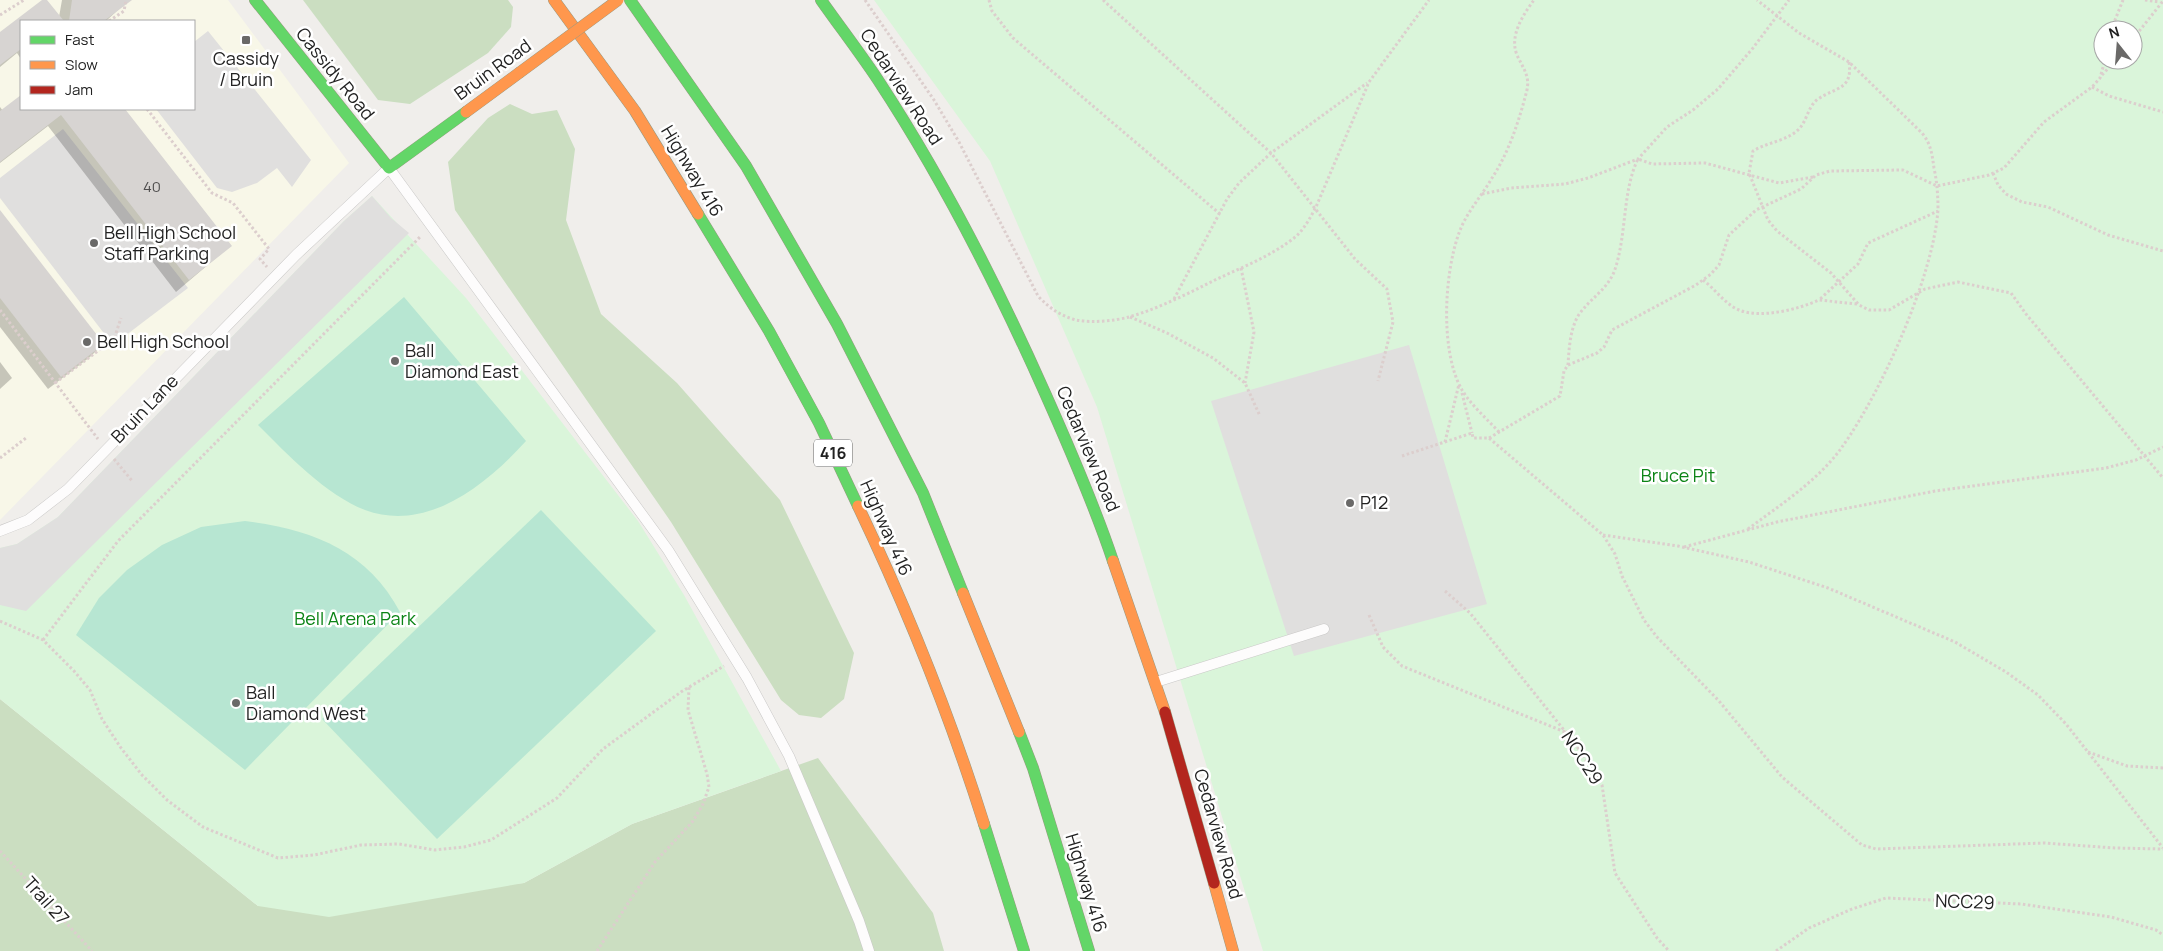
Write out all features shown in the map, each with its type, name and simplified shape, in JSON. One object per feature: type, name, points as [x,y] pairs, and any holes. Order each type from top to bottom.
[{"type":"main road","name":"Cassidy Road","points":[[255,0],[389,168]]},
{"type":"main road","name":"Highway 416","points":[[554,0],[635,111],[770,331],[819,423],[868,526],[965,763],[1024,951]]},
{"type":"main road","name":"Bruin Road","points":[[389,168],[618,0]]},
{"type":"main road","name":"Highway 416","points":[[630,0],[746,166],[837,324],[922,493],[1033,768],[1089,951]]},
{"type":"main road","name":"Cedarview Road","points":[[821,0],[878,80],[929,163],[1016,328],[1092,499],[1156,682],[1232,951]]},
{"type":"lane","points":[[389,168],[668,550],[735,660],[789,756],[859,921],[869,951]]},
{"type":"lane","name":"Bruin Lane","points":[[0,531],[28,520],[61,494],[276,277],[389,168]]},
{"type":"lane","points":[[1156,682],[1324,629]]},
{"type":"path","points":[[0,15],[24,0]]},
{"type":"path","points":[[110,20],[124,11],[126,0]]},
{"type":"path","points":[[865,0],[939,109],[1038,296],[1048,307],[1077,320],[1114,320],[1130,317],[1174,300],[1241,268],[1296,237],[1316,207],[1369,82],[1429,0]]},
{"type":"path","points":[[989,0],[992,11],[1013,38],[1220,214]]},
{"type":"path","points":[[1103,0],[1271,153],[1355,258],[1387,289],[1393,322],[1378,381]]},
{"type":"path","points":[[1534,0],[1515,34],[1516,53],[1526,72],[1527,88],[1506,154],[1459,233],[1450,266],[1448,330],[1452,362],[1462,390],[1473,438],[1490,438],[1560,396],[1564,371],[1568,365],[1572,329],[1578,316],[1607,286],[1614,270],[1621,245],[1632,173],[1638,159],[1667,127],[1693,110],[1718,89],[1789,0]]},
{"type":"path","points":[[1748,530],[1800,490],[1842,448],[1874,393],[1904,330],[1932,245],[1938,211],[1937,186],[1930,143],[1849,62],[1819,45],[1757,0]]},
{"type":"path","points":[[2115,20],[2123,0]]},
{"type":"path","points":[[2145,0],[2162,2]]},
{"type":"path","points":[[2143,26],[2162,2]]},
{"type":"path","points":[[1849,62],[1851,74],[1848,81],[1836,92],[1817,100],[1809,109],[1800,128],[1785,138],[1753,151],[1749,173],[1768,220],[1777,231],[1801,248],[1838,280],[1858,304],[1869,310],[1890,310],[1916,294],[1937,286],[1958,282],[2011,293],[2026,314],[2163,478]]},
{"type":"path","points":[[2100,78],[2102,70]]},
{"type":"path","points":[[1482,194],[1511,188],[1565,184],[1588,178],[1638,159],[1652,164],[1704,163],[1749,173],[1767,181],[1779,183],[1814,177],[1830,170],[1903,170],[1937,186],[1993,173],[2004,168],[2044,122],[2092,87],[2107,70]]},
{"type":"path","points":[[1174,300],[1227,199],[1239,183],[1271,153],[1369,82]]},
{"type":"path","points":[[2092,87],[2109,96],[2163,112]]},
{"type":"path","points":[[148,110],[212,193],[233,203],[270,250],[260,260],[276,277]]},
{"type":"path","points":[[1993,173],[1998,185],[2006,194],[2022,202],[2048,207],[2108,235],[2163,251]]},
{"type":"path","points":[[1568,365],[1597,353],[1604,347],[1612,330],[1703,280],[1719,266],[1729,235],[1740,223],[1762,207],[1801,189],[1814,177]]},
{"type":"path","points":[[1703,280],[1740,311],[1776,312],[1801,308],[1820,300],[1838,280],[1858,264],[1868,244],[1938,211]]},
{"type":"path","points":[[43,640],[118,541],[431,226]]},
{"type":"path","points":[[1241,268],[1254,332],[1245,383]]},
{"type":"path","points":[[1820,300],[1858,304]]},
{"type":"path","points":[[0,310],[133,482]]},
{"type":"path","points":[[1130,317],[1167,333],[1212,358],[1245,383],[1260,416]]},
{"type":"path","points":[[56,383],[114,339],[121,318]]},
{"type":"path","points":[[1445,442],[1459,384]]},
{"type":"path","points":[[1462,390],[1499,432]]},
{"type":"path","points":[[1402,456],[1472,433]]},
{"type":"path","points":[[0,458],[26,438]]},
{"type":"path","points":[[1490,438],[1603,535],[1615,554],[1622,576],[1644,620],[1657,637],[1719,701],[1782,778],[1862,845],[1876,849],[2044,843],[2115,848],[2163,848]]},
{"type":"path","points":[[1684,547],[1777,522],[1935,491],[2106,468],[2144,456],[2163,447]]},
{"type":"path","points":[[1603,535],[1684,547],[1749,562],[1828,588],[1955,642],[2006,672],[2038,696],[2066,724],[2163,848]]},
{"type":"path","name":"NCC29","points":[[1445,591],[1470,614],[1565,732],[1602,784],[1615,873],[1657,938],[1669,951]]},
{"type":"path","points":[[1369,615],[1383,647],[1402,666],[1565,732]]},
{"type":"path","points":[[0,621],[43,640],[74,671],[90,690],[102,719],[121,748],[142,775],[167,800],[203,827],[278,858],[314,854],[361,845],[399,844],[434,850],[464,847],[491,840],[557,798],[603,750],[689,687],[735,660]]},
{"type":"path","points":[[597,951],[655,862],[693,821],[703,804],[709,787],[688,710],[689,687]]},
{"type":"path","points":[[2088,752],[2127,766],[2163,768]]},
{"type":"path","name":"Trail 27","points":[[0,851],[92,951]]},
{"type":"path","name":"NCC29","points":[[1776,951],[1809,928],[1852,908],[1886,898],[2021,904],[2111,917],[2156,930],[2163,935]]},
{"type":"shaded area","name":"Bell High School","points":[[0,0],[228,0],[349,163],[0,520]]},
{"type":"shaded area","points":[[208,31],[311,160],[292,187],[277,168],[257,183],[232,192],[217,188],[157,110],[195,110],[195,41]]},
{"type":"shaded area","name":"Bell High School Staff Parking","points":[[63,129],[188,288],[113,345],[0,198],[0,178]]},
{"type":"shaded area","points":[[372,196],[391,218],[409,233],[26,611],[0,605],[0,548],[17,544],[58,517],[344,221]]},
{"type":"shaded area","name":"P12","points":[[1409,345],[1487,604],[1294,656],[1211,401]]},
{"type":"green space","points":[[303,0],[508,0],[513,7],[511,27],[488,53],[410,104],[378,100]]},
{"type":"green space","name":"Bruce Pit","points":[[874,0],[2163,0],[2163,951],[1263,951],[1097,407],[990,161]]},
{"type":"green space","points":[[510,104],[532,114],[557,110],[575,149],[566,220],[601,314],[677,383],[780,500],[854,653],[844,699],[821,718],[799,715],[781,700],[671,522],[455,210],[448,162],[488,118]]},
{"type":"green space","name":"Bell Arena Park","points":[[372,196],[466,298],[638,521],[684,595],[781,771],[632,824],[524,883],[329,917],[258,906],[0,699],[0,548],[17,544],[58,517],[344,221]]},
{"type":"green space","name":"Ball Diamond East","points":[[404,297],[526,441],[493,474],[454,501],[433,510],[411,515],[388,515],[365,510],[336,494],[308,473],[258,425]]},
{"type":"green space","points":[[541,510],[656,631],[437,839],[322,719]]},
{"type":"green space","name":"Ball Diamond West","points":[[245,521],[292,530],[335,546],[354,558],[371,573],[387,591],[400,612],[245,770],[76,635],[99,598],[127,570],[162,545],[201,527]]},
{"type":"green space","points":[[0,699],[258,906],[524,883],[632,824],[818,758],[933,913],[944,951],[0,951]]},
{"type":"building","points":[[42,0],[47,0],[63,20],[20,20],[20,50],[0,65],[0,32]]},
{"type":"building","points":[[72,0],[132,0],[105,20],[69,20]]},
{"type":"building","points":[[20,96],[20,110],[126,110],[232,246],[189,280],[61,115],[0,162],[0,111]]},
{"type":"building","points":[[0,210],[104,344],[61,377],[0,298]]},
{"type":"traffic: fast","points":[[255,0],[389,168],[466,112]]},
{"type":"traffic: fast","points":[[630,0],[746,166],[837,324],[923,493],[963,593]]},
{"type":"traffic: fast","points":[[821,0],[902,117],[968,233],[1008,312],[1054,414],[1090,498],[1113,561]]},
{"type":"traffic: fast","points":[[698,214],[769,331],[819,423],[858,506]]},
{"type":"traffic: fast","points":[[1019,732],[1033,768],[1089,951]]},
{"type":"traffic: fast","points":[[984,824],[1024,951]]},
{"type":"traffic: slow","points":[[554,0],[635,111],[698,214]]},
{"type":"traffic: slow","points":[[519,73],[618,0]]},
{"type":"traffic: slow","points":[[466,112],[519,73]]},
{"type":"traffic: slow","points":[[858,506],[894,584],[927,663],[957,743],[984,824]]},
{"type":"traffic: slow","points":[[1113,561],[1165,712]]},
{"type":"traffic: slow","points":[[963,593],[1019,732]]},
{"type":"traffic: slow","points":[[1214,883],[1233,951]]},
{"type":"traffic: jam","points":[[1165,712],[1214,883]]},
{"type":"place","name":"Cassidy / Bruin","points":[[246,40]]},
{"type":"place","name":"Bell High School Staff Parking","points":[[94,243]]},
{"type":"place","name":"Bell High School","points":[[87,342]]},
{"type":"place","name":"Ball Diamond East","points":[[395,361]]},
{"type":"place","name":"P12","points":[[1350,503]]},
{"type":"place","name":"Ball Diamond West","points":[[236,703]]}]
